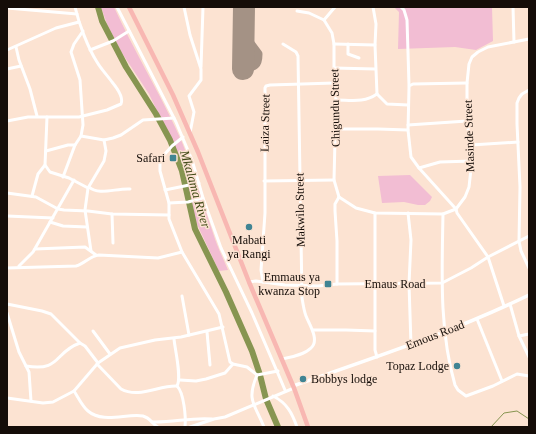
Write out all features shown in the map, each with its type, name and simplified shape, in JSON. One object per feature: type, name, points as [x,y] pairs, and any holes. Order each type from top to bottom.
[{"type":"highway","points":[[129,7],[190,133],[308,427]]},
{"type":"street","points":[[7,121],[37,116],[83,116],[107,110],[121,104],[122,102],[117,88],[97,62],[90,50],[75,7]]},
{"type":"street","points":[[117,7],[183,137],[221,248],[278,371],[285,390]]},
{"type":"street","points":[[184,7],[190,35],[201,69]]},
{"type":"street","points":[[190,133],[194,112],[189,96],[201,80],[203,7]]},
{"type":"street","points":[[297,12],[309,13],[324,20],[335,7]]},
{"type":"street","points":[[373,7],[376,27],[375,69],[377,94],[387,104],[408,105]]},
{"type":"street","points":[[401,7],[404,10],[407,20],[410,86],[408,105],[410,153],[413,161],[456,209],[457,213],[488,257],[504,306]]},
{"type":"street","points":[[513,7],[514,42]]},
{"type":"street","points":[[7,8],[77,14]]},
{"type":"street","name":"Chigundu Street","points":[[324,20],[332,33],[334,44],[334,83],[336,100],[334,180],[340,197]]},
{"type":"street","points":[[7,50],[56,28],[79,22]]},
{"type":"street","points":[[63,177],[75,145],[81,136],[83,125],[80,80],[71,52],[74,44],[84,31]]},
{"type":"street","points":[[90,50],[113,41],[129,31]]},
{"type":"street","name":"Masinde Street","points":[[456,209],[465,197],[469,187],[472,161],[467,121],[467,83],[469,64],[472,57],[488,47],[529,39]]},
{"type":"street","name":"Makwilo Street","points":[[283,44],[297,53],[301,285],[305,315],[313,330]]},
{"type":"street","points":[[334,44],[375,45]]},
{"type":"street","points":[[348,44],[348,54],[359,58]]},
{"type":"street","points":[[16,47],[37,116]]},
{"type":"street","points":[[7,69],[21,66]]},
{"type":"street","points":[[334,68],[375,69]]},
{"type":"street","name":"Laiza Street","points":[[264,181],[266,86],[334,83]]},
{"type":"street","name":"Masinde Street","points":[[410,86],[413,84],[467,83]]},
{"type":"street","points":[[529,90],[522,94],[517,103],[520,187],[519,241],[521,251],[529,268]]},
{"type":"street","points":[[336,100],[363,100],[371,98],[377,94]]},
{"type":"street","points":[[32,196],[38,174],[45,165],[47,117]]},
{"type":"street","points":[[81,136],[104,140],[117,137],[146,120],[174,118]]},
{"type":"street","points":[[408,125],[467,121]]},
{"type":"street","points":[[336,130],[408,130]]},
{"type":"street","points":[[183,137],[163,156],[160,164],[169,203],[170,222],[182,252],[219,314],[229,360],[233,364],[247,367],[257,375],[278,371]]},
{"type":"street","points":[[90,251],[85,210],[88,188],[104,161],[106,151],[104,140]]},
{"type":"street","points":[[471,145],[518,142]]},
{"type":"street","points":[[46,151],[68,145],[75,145]]},
{"type":"street","points":[[419,168],[440,162],[472,161]]},
{"type":"street","points":[[45,165],[50,172],[74,180],[97,192],[113,189],[130,189]]},
{"type":"street","points":[[19,266],[35,249],[74,180]]},
{"type":"street","points":[[263,282],[261,270],[265,213],[264,181],[334,180]]},
{"type":"street","points":[[165,190],[199,183]]},
{"type":"street","points":[[7,193],[32,196],[41,199],[58,209],[85,210],[112,214],[169,215]]},
{"type":"street","points":[[337,284],[337,241],[334,211],[335,204],[340,197],[356,208],[375,213],[443,214],[456,209]]},
{"type":"street","points":[[169,203],[188,202],[203,198]]},
{"type":"street","points":[[375,213],[374,331],[377,357]]},
{"type":"street","points":[[408,213],[411,240],[409,284],[411,345]]},
{"type":"street","points":[[112,214],[113,244]]},
{"type":"street","points":[[443,214],[442,283],[444,332],[453,380],[458,390],[466,396],[493,386],[517,374],[529,376]]},
{"type":"street","points":[[7,216],[53,218]]},
{"type":"street","points":[[50,222],[63,226],[88,227]]},
{"type":"street","name":"Emaus Road","points":[[249,282],[318,286],[337,284],[442,283],[529,236]]},
{"type":"street","points":[[35,249],[85,248],[96,255],[158,258],[182,252]]},
{"type":"street","points":[[7,268],[19,266],[76,266],[84,263],[96,255]]},
{"type":"street","name":"Emous Road","points":[[293,387],[411,345],[477,319],[529,295]]},
{"type":"street","points":[[182,296],[189,335]]},
{"type":"street","points":[[7,304],[51,314],[80,343],[85,346],[98,364],[122,389],[126,391],[143,392],[177,386]]},
{"type":"street","points":[[510,304],[519,336],[529,357]]},
{"type":"street","points":[[7,313],[19,352],[26,366],[30,380],[31,401]]},
{"type":"street","points":[[477,319],[502,381]]},
{"type":"street","points":[[7,398],[53,402],[74,391],[98,364],[120,348],[163,338],[174,339],[207,332],[222,327]]},
{"type":"street","points":[[282,359],[302,353],[311,348],[314,342],[313,330],[374,331]]},
{"type":"street","points":[[93,331],[110,354]]},
{"type":"street","points":[[207,332],[210,365]]},
{"type":"street","points":[[519,336],[529,334]]},
{"type":"street","points":[[174,339],[180,380],[177,386]]},
{"type":"street","points":[[26,366],[45,367],[51,365],[72,347],[80,343]]},
{"type":"street","points":[[180,380],[196,381],[206,379],[225,373],[233,364]]},
{"type":"street","points":[[257,375],[252,395],[253,405],[264,427]]},
{"type":"street","points":[[177,386],[181,393],[186,420],[185,427]]},
{"type":"street","points":[[190,427],[225,417],[293,387]]},
{"type":"street","points":[[74,391],[84,406],[91,413],[106,417],[144,417],[158,427]]},
{"type":"street","points":[[273,396],[287,406],[297,427]]},
{"type":"street","points":[[152,422],[205,418],[214,419]]},
{"type":"shaded area","points":[[101,7],[114,7],[169,114],[187,154],[218,247],[228,270],[219,271],[196,222],[182,162],[149,94],[122,53],[107,24]]},
{"type":"shaded area","points":[[394,7],[492,7],[493,41],[476,50],[455,47],[398,49],[399,12]]},
{"type":"shaded area","points":[[410,175],[432,197],[430,201],[425,205],[404,202],[382,203],[378,176]]},
{"type":"waterway","name":"Mkalama River","points":[[98,7],[102,21],[126,67],[156,114],[170,140],[182,171],[195,229],[226,292],[252,351],[266,399],[278,427]]},
{"type":"waterway","points":[[491,427],[504,413],[517,411],[529,419]]},
{"type":"taxiway","points":[[243,68],[255,65],[258,54],[244,35]]},
{"type":"runway","points":[[243,69],[244,7]]},
{"type":"place","name":"Safari","points":[[173,158]]},
{"type":"place","name":"Mabati ya Rangi","points":[[249,227]]},
{"type":"place","name":"Emmaus ya kwanza Stop","points":[[328,284]]},
{"type":"place","name":"Topaz Lodge","points":[[457,366]]},
{"type":"place","name":"Bobbys lodge","points":[[303,379]]}]
